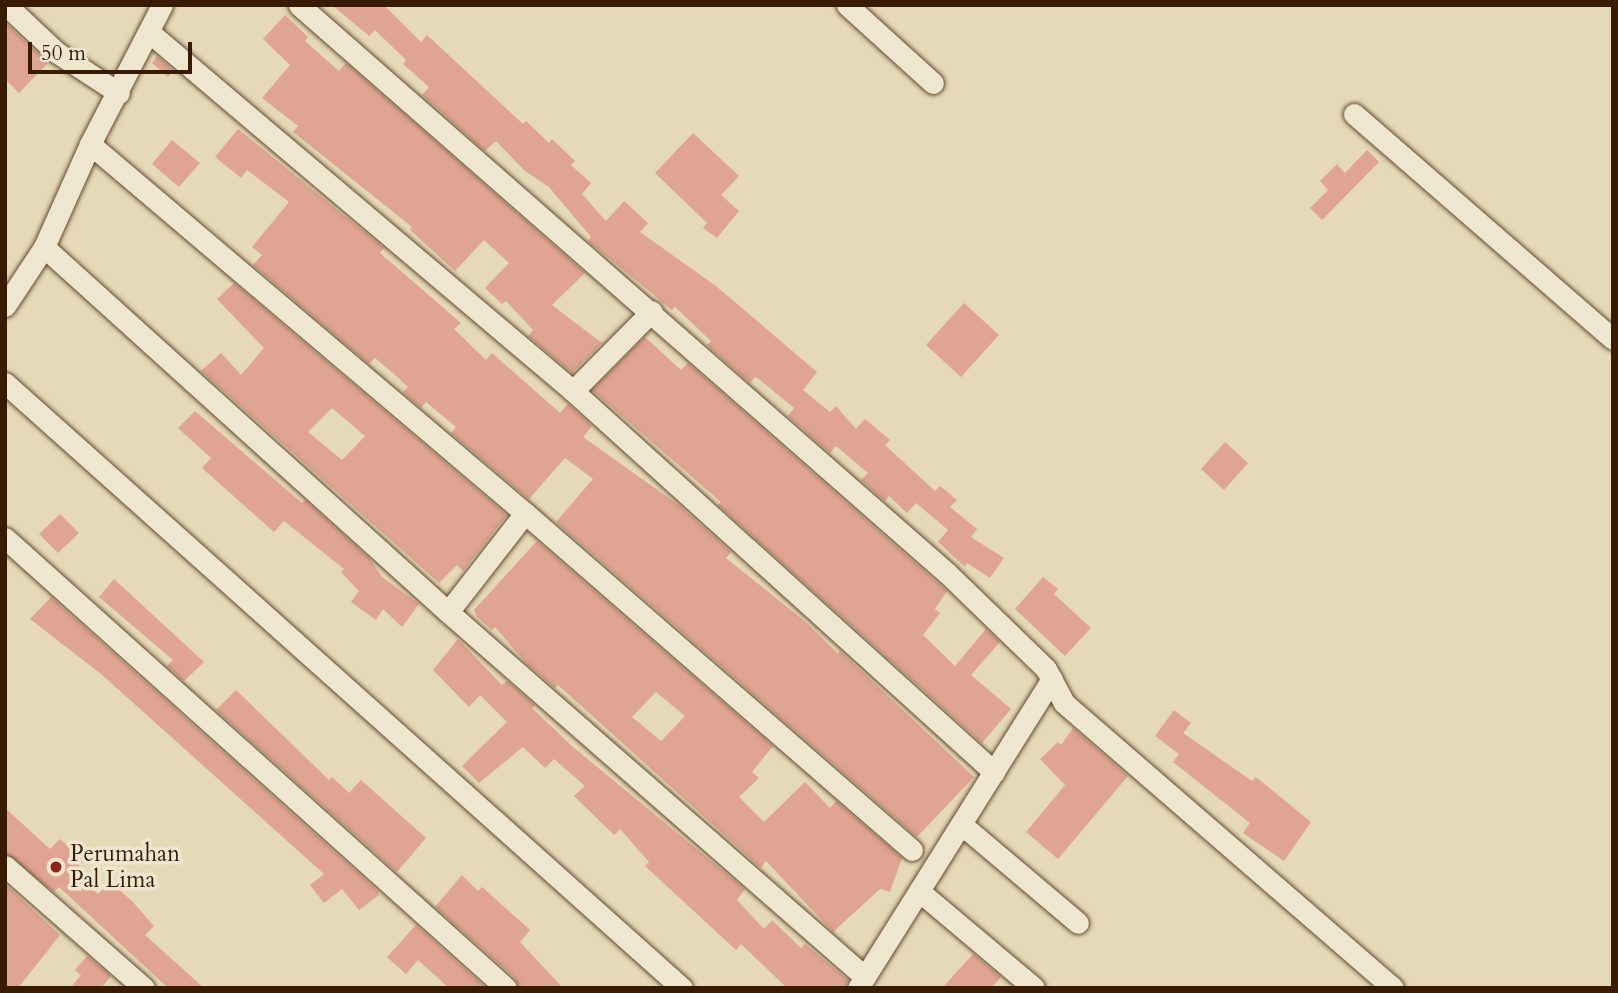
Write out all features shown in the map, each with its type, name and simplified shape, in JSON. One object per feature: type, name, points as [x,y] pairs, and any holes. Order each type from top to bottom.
[{"type":"street","points":[[6,5],[56,52],[119,93]]},
{"type":"street","points":[[5,306],[44,247],[90,144],[119,93],[162,5]]},
{"type":"street","points":[[299,5],[947,573],[1052,679],[1064,703],[1394,988]]},
{"type":"street","points":[[846,5],[933,83]]},
{"type":"street","points":[[149,32],[573,391],[994,772]]},
{"type":"street","points":[[1354,114],[1613,339]]},
{"type":"street","points":[[90,144],[525,513],[912,850]]},
{"type":"street","points":[[44,247],[861,982],[1052,679]]},
{"type":"street","points":[[573,391],[652,312]]},
{"type":"street","points":[[5,383],[682,988]]},
{"type":"street","points":[[448,612],[525,513]]},
{"type":"street","points":[[5,538],[506,988]]},
{"type":"street","points":[[961,824],[1078,923]]},
{"type":"street","points":[[5,866],[144,988]]},
{"type":"street","points":[[919,891],[1034,988]]},
{"type":"building","points":[[332,5],[384,5],[421,42],[427,35],[523,124],[526,121],[549,143],[552,139],[575,161],[571,165],[591,183],[582,194],[606,221],[624,201],[648,223],[640,232],[716,286],[817,372],[803,390],[830,412],[836,406],[856,429],[865,419],[890,440],[885,445],[935,491],[940,486],[957,500],[950,507],[977,529],[971,537],[1004,558],[990,578],[967,563],[965,567],[938,542],[948,530],[916,503],[907,513],[889,496],[885,501],[861,480],[868,473],[836,446],[830,453],[788,416],[794,408],[755,377],[750,383],[707,345],[711,341],[675,307],[672,310],[588,241],[591,237],[549,187],[525,171],[496,141],[485,151],[422,95],[429,87],[403,64],[406,60],[375,30],[369,36]]},
{"type":"building","points":[[285,15],[308,37],[305,41],[339,71],[346,63],[585,273],[552,305],[602,343],[572,373],[528,336],[533,330],[506,301],[502,304],[485,288],[509,263],[484,240],[455,271],[410,230],[412,227],[293,132],[298,126],[262,98],[290,65],[263,39]]},
{"type":"building","points":[[5,22],[48,63],[19,93],[5,79]]},
{"type":"building","points":[[157,56],[173,70],[168,77],[152,63]]},
{"type":"building","points":[[238,129],[384,248],[380,253],[461,323],[454,329],[486,360],[492,353],[560,413],[568,404],[592,426],[583,437],[680,506],[731,552],[726,558],[808,624],[838,654],[840,651],[974,777],[917,837],[556,522],[593,479],[565,458],[529,499],[451,433],[456,427],[426,402],[421,408],[403,392],[408,387],[394,374],[375,358],[369,364],[253,265],[262,255],[252,247],[289,202],[247,170],[241,178],[215,157]]},
{"type":"building","points":[[693,133],[739,176],[721,195],[739,211],[717,238],[703,228],[707,223],[655,173]]},
{"type":"building","points":[[172,140],[200,163],[179,187],[152,164]]},
{"type":"building","points":[[1367,150],[1379,162],[1322,220],[1310,208],[1328,190],[1320,181],[1337,164],[1345,173]]},
{"type":"building","points":[[234,283],[507,515],[463,571],[457,565],[439,583],[201,371],[221,353],[241,375],[264,348],[217,299]],"holes":[[[332,408],[365,436],[342,460],[308,432]]]},
{"type":"building","points":[[964,303],[999,335],[961,377],[926,345]]},
{"type":"building","points":[[645,337],[681,370],[688,363],[947,591],[935,609],[940,613],[923,635],[955,666],[986,629],[1000,642],[971,675],[1011,709],[982,743],[718,505],[721,502],[592,390]]},
{"type":"building","points":[[195,411],[302,503],[305,500],[370,559],[382,577],[419,604],[402,627],[383,609],[376,620],[351,602],[359,591],[341,572],[344,569],[284,521],[274,532],[202,468],[211,458],[178,428]]},
{"type":"building","points":[[1225,442],[1248,463],[1224,490],[1201,469]]},
{"type":"building","points":[[60,514],[79,533],[58,553],[39,534]]},
{"type":"building","points":[[537,541],[773,746],[752,772],[759,778],[739,797],[764,822],[805,782],[830,808],[836,801],[902,858],[890,892],[880,889],[833,932],[766,861],[761,868],[558,685],[555,688],[525,662],[495,627],[492,630],[477,617],[474,610]],"holes":[[[656,692],[685,716],[661,741],[632,717]]]},
{"type":"building","points":[[1043,577],[1058,589],[1054,594],[1091,628],[1065,656],[1015,609]]},
{"type":"building","points":[[114,579],[204,662],[184,681],[167,666],[173,660],[99,597]]},
{"type":"building","points":[[51,597],[378,891],[379,895],[359,910],[342,889],[324,903],[310,885],[324,874],[101,674],[30,619]]},
{"type":"building","points":[[458,639],[502,685],[507,681],[535,705],[532,708],[573,747],[745,889],[737,900],[764,929],[772,920],[801,948],[805,944],[848,980],[845,988],[787,988],[741,944],[736,950],[645,866],[649,862],[620,829],[614,835],[574,796],[585,786],[554,759],[545,768],[523,747],[479,783],[462,766],[507,722],[480,695],[469,707],[433,670]]},
{"type":"building","points":[[236,690],[329,780],[332,777],[349,793],[361,780],[426,838],[397,872],[216,710]]},
{"type":"building","points":[[1174,710],[1191,723],[1183,733],[1252,781],[1256,777],[1311,822],[1284,861],[1243,833],[1250,823],[1173,762],[1179,754],[1155,736]]},
{"type":"building","points":[[1073,728],[1128,776],[1058,859],[1026,832],[1065,785],[1040,759],[1058,742],[1061,745]]},
{"type":"building","points":[[5,808],[50,849],[60,839],[84,861],[74,871],[98,894],[110,882],[132,901],[154,926],[145,935],[204,988],[168,988],[59,887],[54,892],[5,853]]},
{"type":"building","points":[[462,875],[478,891],[482,887],[530,930],[520,942],[563,988],[519,988],[515,978],[435,907]]},
{"type":"building","points":[[5,884],[60,935],[18,988],[5,988]]},
{"type":"building","points":[[416,925],[486,988],[449,988],[418,960],[406,974],[387,957]]},
{"type":"building","points":[[973,954],[1001,977],[991,988],[942,988]]},
{"type":"building","points":[[87,956],[111,976],[101,988],[70,988],[81,975],[75,970]]},
{"type":"place","name":"Perumahan Pal Lima","points":[[56,867]]}]
